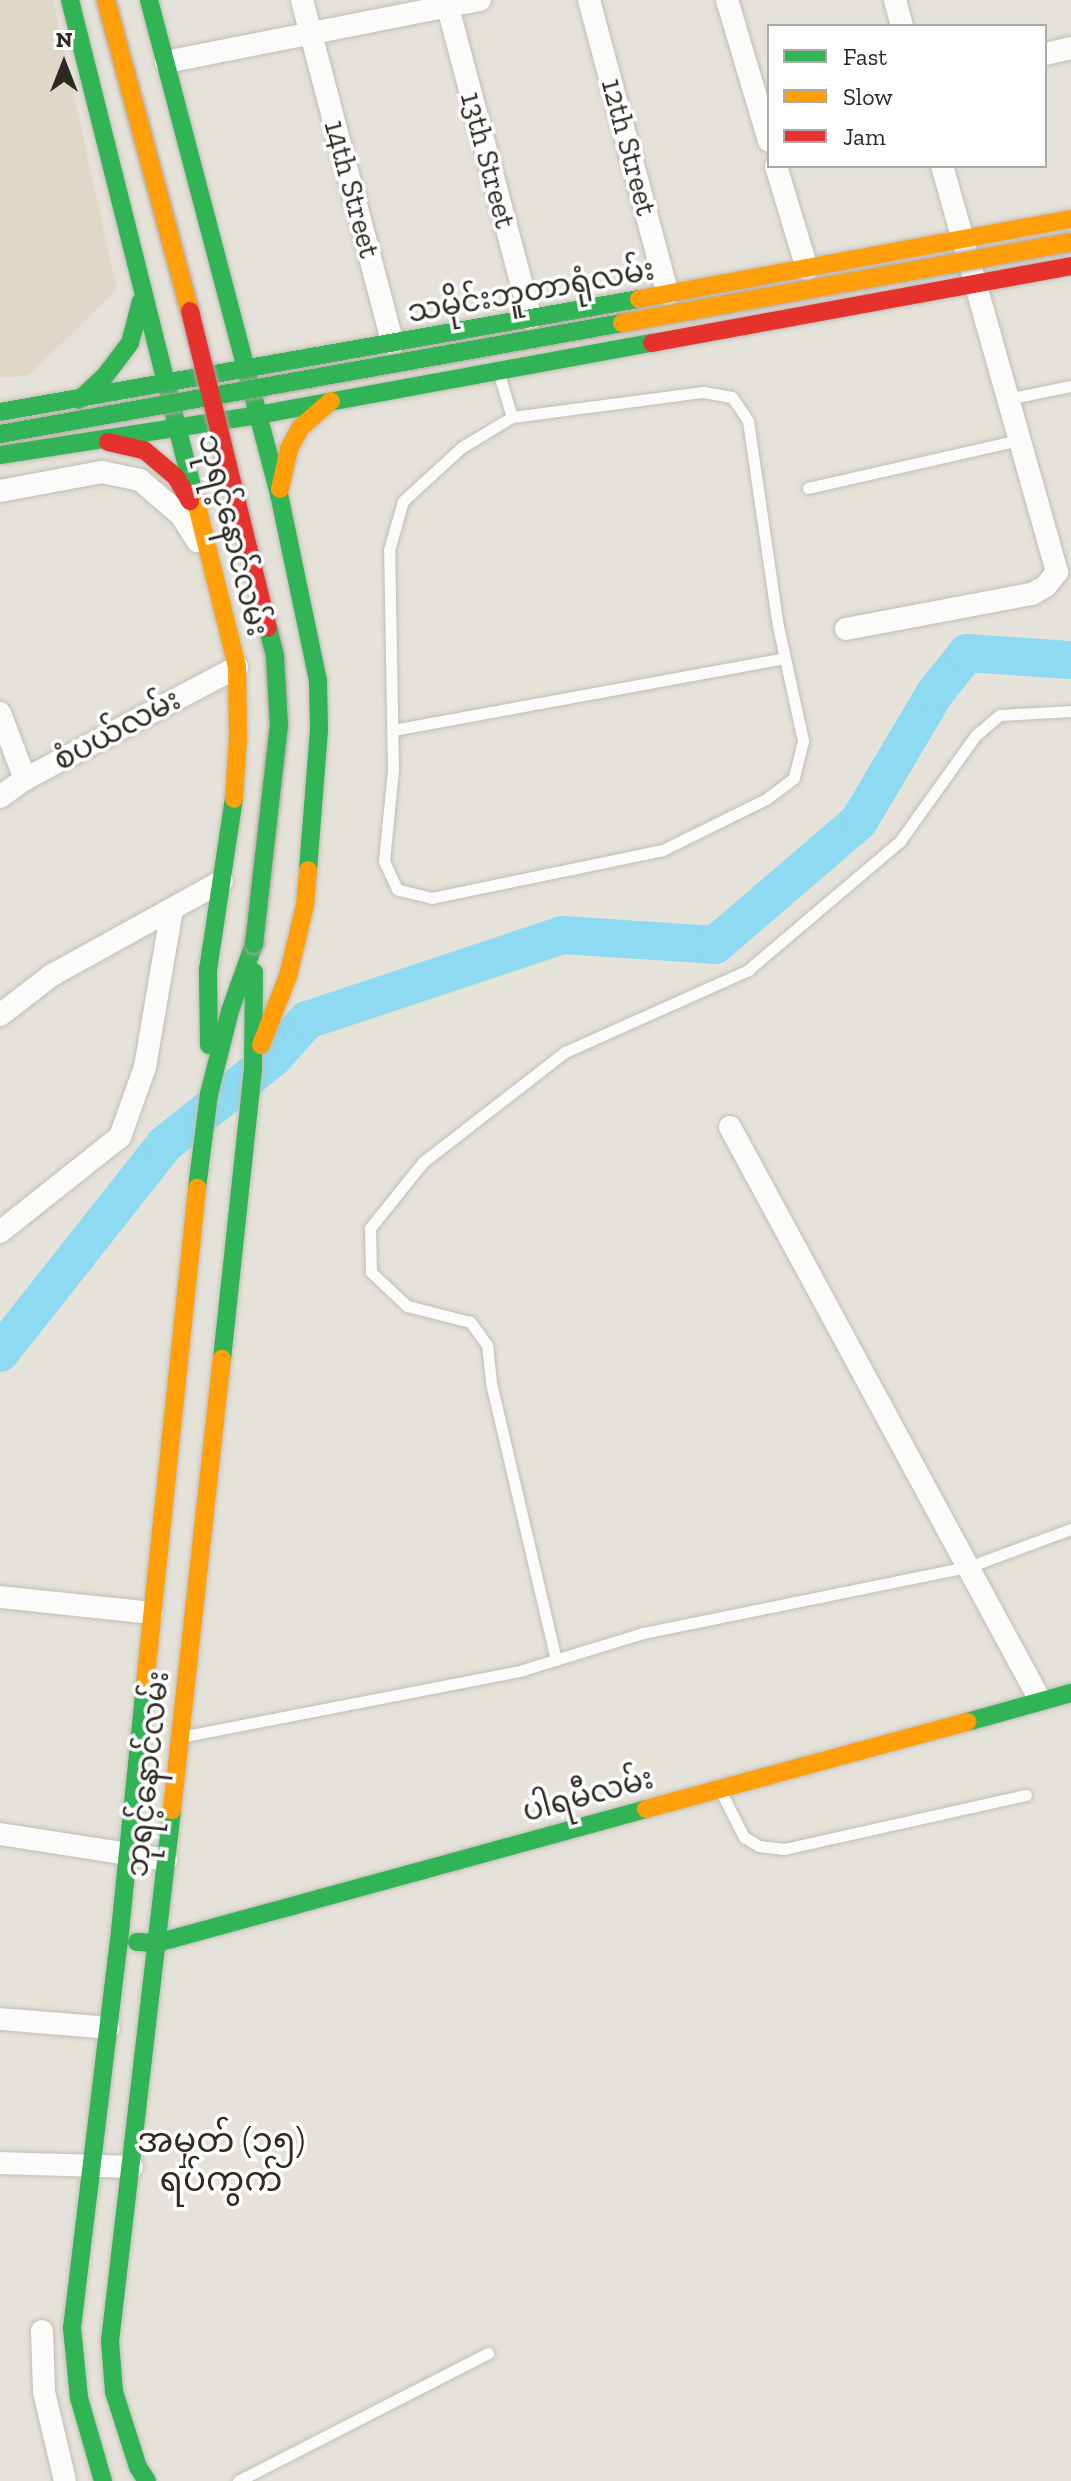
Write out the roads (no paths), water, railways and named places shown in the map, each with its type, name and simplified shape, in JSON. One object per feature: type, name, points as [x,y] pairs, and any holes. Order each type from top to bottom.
[{"type":"main road","name":"ဘုရင့်နောင်လမ်း","points":[[70,0],[237,667],[238,738],[222,881],[208,970],[209,1094]]},
{"type":"main road","name":"ဘုရင့်နောင်လမ်း","points":[[106,0],[198,341],[275,656],[279,726],[275,783],[254,944],[253,1068],[180,1737],[158,1755],[127,1856],[119,1941],[128,2029],[132,2167],[110,2341],[114,2392],[138,2467],[147,2481]]},
{"type":"main road","name":"ဘုရင့်နောင်လမ်း","points":[[149,0],[279,494],[313,652],[319,730],[305,905],[288,976],[253,1068]]},
{"type":"main road","name":"သမိုင်းဘူတာရုံလမ်း","points":[[0,412],[247,371],[1071,219]]},
{"type":"main road","points":[[0,434],[1071,242]]},
{"type":"main road","points":[[0,455],[258,415],[1071,266]]},
{"type":"main road","points":[[79,400],[105,376],[130,343],[142,296]]},
{"type":"main road","points":[[660,296],[663,342]]},
{"type":"main road","points":[[279,494],[289,449],[300,428],[331,401]]},
{"type":"main road","points":[[103,441],[144,450],[176,477],[198,514]]},
{"type":"main road","name":"ဘုရင့်နောင်လမ်း","points":[[103,2481],[79,2398],[72,2328],[95,2163],[128,2029],[157,1943],[166,1860],[151,1613],[209,1094],[230,1011],[254,944]]},
{"type":"main road","name":"ပါရမီလမ်း","points":[[119,1941],[157,1943],[1071,1693]]},
{"type":"street","name":"14th Street","points":[[302,0],[393,344]]},
{"type":"street","points":[[166,62],[447,3],[480,0]]},
{"type":"street","name":"12th Street","points":[[589,0],[660,296]]},
{"type":"street","points":[[727,0],[767,134]]},
{"type":"street","points":[[895,0],[901,24]]},
{"type":"street","name":"13th Street","points":[[447,3],[531,319]]},
{"type":"street","points":[[1047,54],[1071,48]]},
{"type":"street","points":[[777,168],[807,269]]},
{"type":"street","points":[[846,629],[1032,594],[1064,571],[1019,440],[943,168]]},
{"type":"street","points":[[0,491],[102,472],[140,480],[181,515],[212,566]]},
{"type":"street","name":"စံပယ်လမ်း","points":[[0,797],[25,779],[237,667]]},
{"type":"street","points":[[0,713],[25,779]]},
{"type":"street","points":[[0,1015],[52,975],[222,881]]},
{"type":"street","points":[[0,1232],[120,1137],[145,1067],[172,909]]},
{"type":"street","points":[[730,1127],[1040,1700]]},
{"type":"street","points":[[0,1597],[151,1613]]},
{"type":"street","points":[[0,1834],[166,1860]]},
{"type":"street","points":[[0,2019],[128,2029]]},
{"type":"street","points":[[0,2163],[95,2163],[132,2167]]},
{"type":"street","points":[[42,2331],[44,2392],[65,2481]]},
{"type":"lane","points":[[497,370],[512,417]]},
{"type":"lane","points":[[1007,399],[1071,386]]},
{"type":"lane","points":[[703,392],[732,397],[748,421],[784,658],[803,741],[794,778],[766,799],[663,850],[432,898],[397,889],[384,861],[393,769],[389,550],[403,501],[462,447],[512,417],[703,392]]},
{"type":"lane","points":[[808,488],[1019,440]]},
{"type":"lane","points":[[393,730],[784,658]]},
{"type":"lane","points":[[556,1660],[491,1382],[487,1345],[470,1322],[407,1306],[371,1272],[370,1228],[423,1162],[565,1052],[748,970],[900,841],[976,735],[1000,715],[1071,711]]},
{"type":"lane","points":[[180,1737],[523,1670],[643,1633],[968,1567],[1071,1529]]},
{"type":"lane","points":[[719,1788],[744,1837],[759,1846],[784,1849],[1026,1795]]},
{"type":"lane","points":[[238,2481],[488,2353]]},
{"type":"waterway","points":[[0,1353],[164,1145],[273,1058],[307,1020],[562,935],[715,945],[859,821],[935,693],[967,653],[1071,660]]},
{"type":"district","name":"အမှတ် (၁၅) ရပ်ကွက်","points":[[221,2160]]}]
